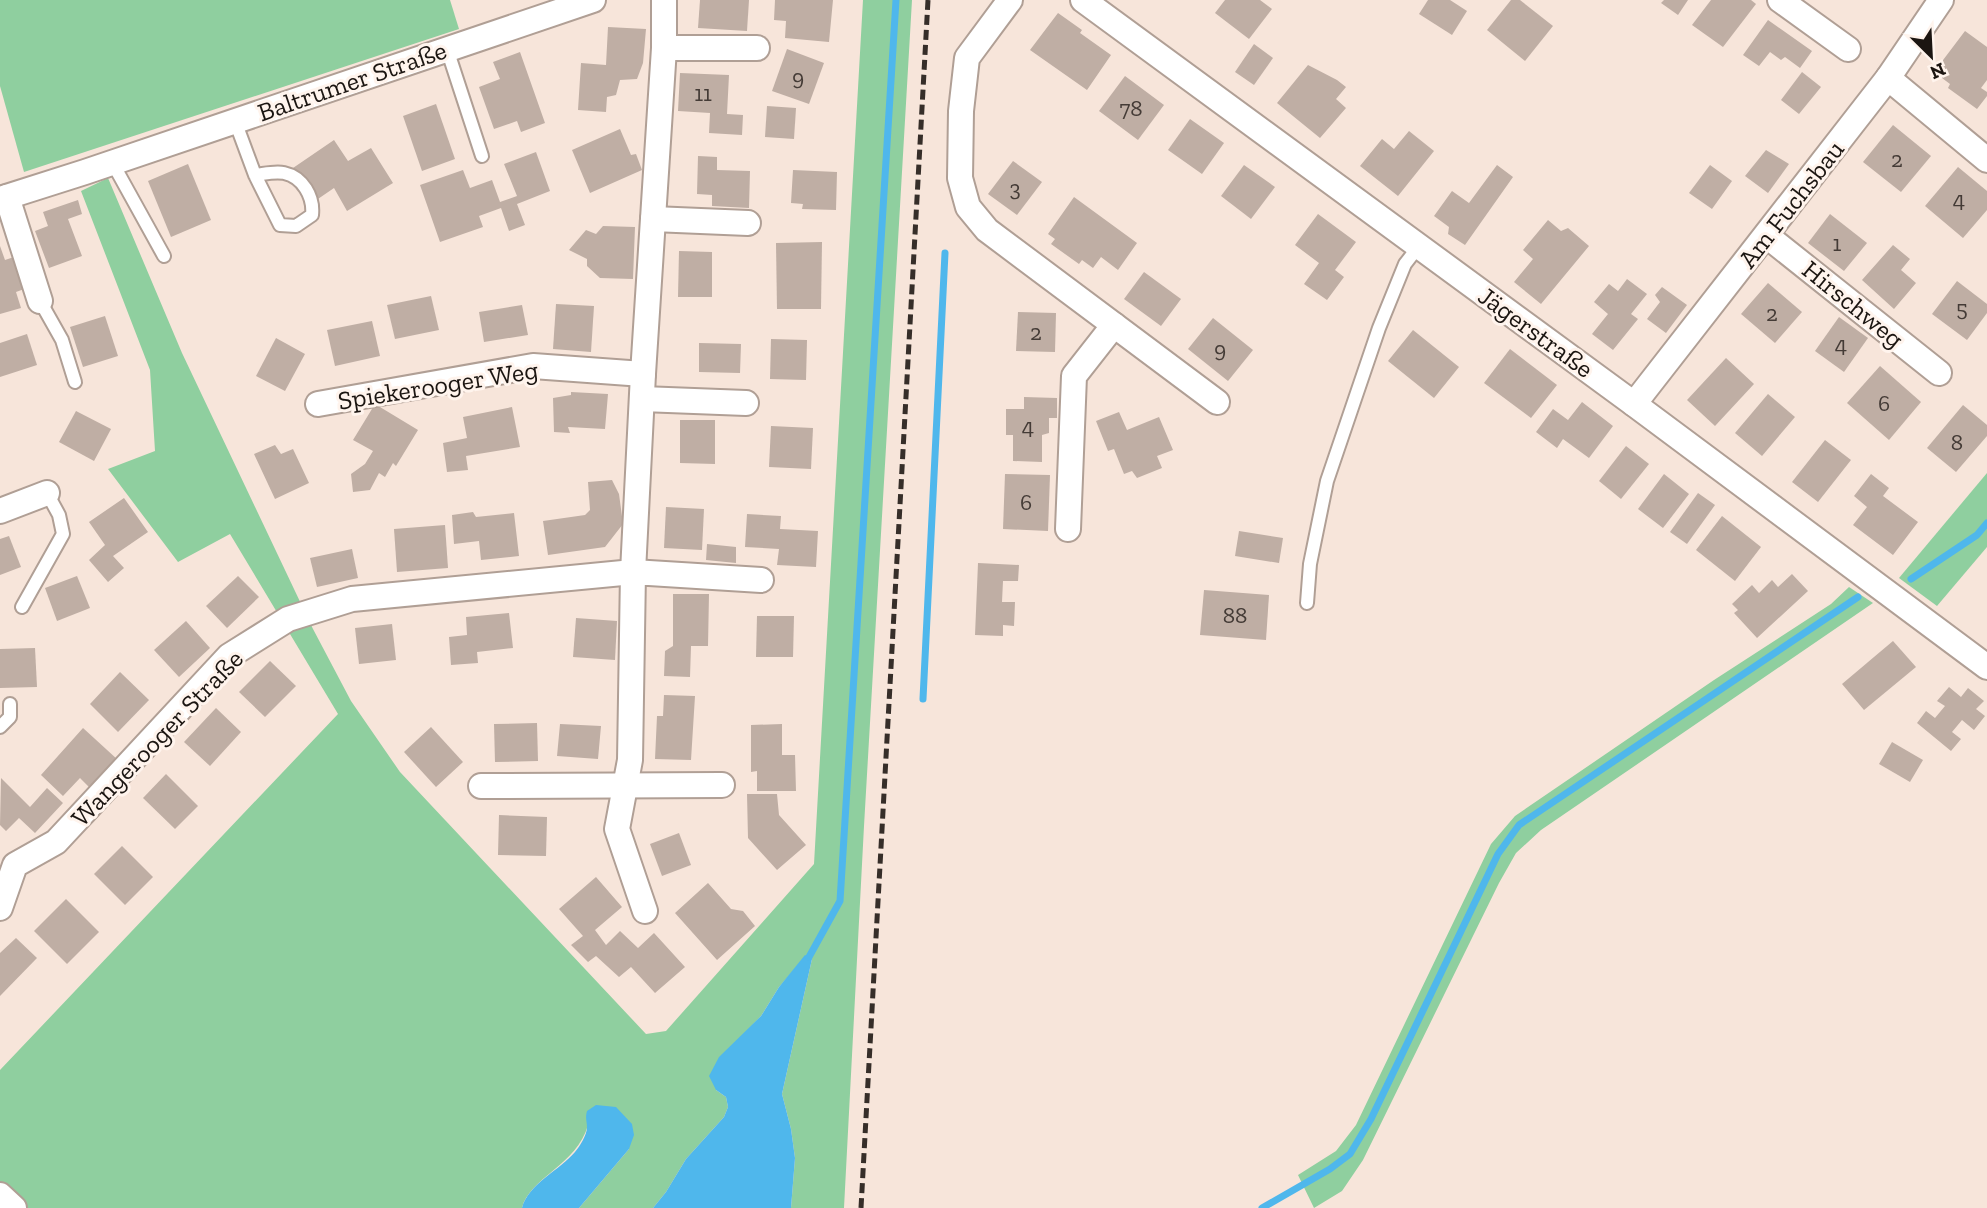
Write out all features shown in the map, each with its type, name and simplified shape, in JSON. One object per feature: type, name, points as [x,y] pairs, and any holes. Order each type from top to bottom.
[{"type":"street","name":"Baltrumer Straße","points":[[40,301],[4,198],[593,0]]},
{"type":"street","points":[[645,911],[617,829],[630,760],[633,572],[664,48],[664,0]]},
{"type":"street","points":[[1010,0],[967,58],[961,111],[960,178],[968,207],[987,230],[1217,402]]},
{"type":"street","name":"Jägerstraße","points":[[1083,0],[1987,667]]},
{"type":"street","points":[[1780,0],[1848,50]]},
{"type":"street","name":"Am Fuchsbau","points":[[1634,404],[1888,78],[1941,0]]},
{"type":"street","points":[[664,48],[757,48]]},
{"type":"street","points":[[1888,78],[1987,160]]},
{"type":"street","points":[[653,219],[748,223]]},
{"type":"street","name":"Hirschweg","points":[[1767,236],[1939,373]]},
{"type":"street","points":[[1068,529],[1074,376],[1114,325]]},
{"type":"street","name":"Spiekerooger Weg","points":[[318,404],[533,366],[643,374]]},
{"type":"street","points":[[642,399],[747,403]]},
{"type":"street","points":[[0,510],[47,493]]},
{"type":"street","name":"Wangerooger Straße","points":[[0,908],[7,862],[56,842],[229,656],[288,619],[352,599],[633,572],[761,580]]},
{"type":"street","points":[[481,786],[722,785]]},
{"type":"street","points":[[0,1195],[14,1208]]},
{"type":"lane","points":[[447,49],[482,156]]},
{"type":"lane","points":[[234,121],[256,175],[281,225],[296,226],[312,215],[313,202],[301,181],[284,173],[256,175]]},
{"type":"lane","points":[[112,162],[164,256]]},
{"type":"lane","points":[[1307,603],[1310,564],[1327,481],[1379,328],[1405,264],[1419,246]]},
{"type":"lane","name":"Baltrumer Straße","points":[[40,301],[62,340],[75,382]]},
{"type":"lane","points":[[22,607],[63,534],[59,515],[47,493]]},
{"type":"lane","points":[[0,727],[10,718],[10,704]]},
{"type":"green space","points":[[0,0],[450,0],[459,29],[24,172],[0,86]]},
{"type":"green space","points":[[863,0],[912,0],[844,1208],[791,1208],[795,1158],[782,1094],[812,959],[806,956],[779,987],[761,1016],[743,1035],[716,1090],[726,1097],[728,1107],[724,1117],[686,1159],[653,1208],[579,1208],[629,1149],[588,1125],[574,1151],[534,1188],[526,1197],[522,1208],[0,1208],[0,1070],[338,714],[230,534],[178,562],[108,469],[155,451],[150,370],[81,191],[108,178],[182,353],[313,629],[351,701],[400,772],[646,1034],[666,1031],[814,864]]},
{"type":"green space","points":[[1987,473],[1987,547],[1937,606],[1899,578]]},
{"type":"green space","points":[[1849,587],[1873,603],[1541,830],[1516,853],[1363,1160],[1342,1191],[1314,1208],[1298,1175],[1336,1151],[1356,1125],[1491,844],[1515,816],[1831,604]]},
{"type":"water","points":[[805,955],[812,959],[782,1094],[795,1158],[791,1208],[653,1208],[686,1159],[724,1117],[728,1107],[726,1097],[716,1090],[709,1076],[719,1057],[761,1016],[779,987]]},
{"type":"water","points":[[596,1105],[616,1107],[632,1124],[634,1135],[629,1149],[579,1208],[522,1208],[531,1192],[577,1150],[586,1133],[587,1111]]},
{"type":"building","points":[[700,0],[749,0],[747,31],[698,28]]},
{"type":"building","points":[[775,0],[833,0],[829,42],[785,38],[786,21],[774,20]]},
{"type":"building","points":[[1225,0],[1260,0],[1272,9],[1249,39],[1215,13]]},
{"type":"building","points":[[1428,0],[1450,0],[1467,11],[1452,35],[1419,14]]},
{"type":"building","points":[[1511,0],[1520,0],[1553,26],[1525,61],[1487,30]]},
{"type":"building","points":[[1664,0],[1688,0],[1678,15],[1661,3]]},
{"type":"building","points":[[1711,0],[1751,0],[1756,4],[1723,47],[1692,25]]},
{"type":"building","points":[[1058,13],[1111,55],[1087,90],[1030,50]]},
{"type":"building","points":[[1768,20],[1812,51],[1800,68],[1785,57],[1781,60],[1770,52],[1759,66],[1743,55]]},
{"type":"building","points":[[608,27],[646,29],[643,63],[637,79],[620,80],[616,95],[607,97],[606,112],[578,110],[581,63],[606,65]]},
{"type":"building","points":[[1965,31],[1987,47],[1987,80],[1981,88],[1987,92],[1987,96],[1977,109],[1948,88],[1950,84],[1934,72]]},
{"type":"building","points":[[1254,44],[1273,58],[1254,85],[1235,72]]},
{"type":"building","points":[[787,49],[824,63],[809,104],[772,91]]},
{"type":"building","points":[[520,52],[545,123],[521,132],[517,121],[494,129],[479,87],[500,79],[493,62]]},
{"type":"building","points":[[1308,65],[1346,87],[1336,99],[1346,108],[1320,138],[1277,103]]},
{"type":"building","points":[[1802,72],[1821,87],[1799,114],[1781,100]]},
{"type":"building","points":[[680,73],[729,75],[727,114],[743,115],[742,135],[709,133],[710,113],[678,111]]},
{"type":"building","points":[[1125,76],[1164,105],[1138,140],[1099,111]]},
{"type":"building","points":[[436,104],[455,159],[422,171],[403,116]]},
{"type":"building","points":[[767,106],[796,108],[794,139],[765,137]]},
{"type":"building","points":[[1190,119],[1224,143],[1202,174],[1168,150]]},
{"type":"building","points":[[1893,125],[1931,156],[1901,192],[1863,162]]},
{"type":"building","points":[[620,129],[631,155],[636,154],[642,170],[590,193],[572,150]]},
{"type":"building","points":[[1409,131],[1434,151],[1398,196],[1360,166],[1382,139],[1394,149]]},
{"type":"building","points":[[334,140],[348,161],[371,148],[393,183],[347,211],[334,188],[315,201],[293,168]]},
{"type":"building","points":[[1766,150],[1789,164],[1768,193],[1745,176]]},
{"type":"building","points":[[536,152],[550,191],[517,204],[525,225],[509,231],[501,208],[479,216],[483,227],[440,242],[420,185],[463,170],[470,188],[492,180],[500,202],[517,196],[504,164]]},
{"type":"building","points":[[698,156],[717,157],[717,170],[750,171],[749,208],[712,206],[712,195],[697,194]]},
{"type":"building","points":[[1013,161],[1042,182],[1017,215],[988,194]]},
{"type":"building","points":[[188,164],[211,220],[171,237],[148,181]]},
{"type":"building","points":[[1244,165],[1275,187],[1251,219],[1221,196]]},
{"type":"building","points":[[1497,165],[1513,177],[1465,245],[1448,234],[1449,227],[1434,216],[1452,191],[1469,203]]},
{"type":"building","points":[[1710,165],[1732,181],[1712,209],[1689,193]]},
{"type":"building","points":[[1958,167],[1987,191],[1987,210],[1963,238],[1925,206]]},
{"type":"building","points":[[793,170],[837,172],[836,210],[802,209],[803,204],[791,203]]},
{"type":"building","points":[[1074,197],[1137,243],[1118,270],[1101,257],[1093,268],[1082,260],[1079,264],[1051,244],[1055,239],[1048,234]]},
{"type":"building","points":[[78,200],[82,214],[68,219],[82,256],[49,268],[35,231],[48,226],[43,212]]},
{"type":"building","points":[[1318,214],[1356,242],[1335,270],[1344,277],[1327,300],[1304,284],[1319,263],[1295,245]]},
{"type":"building","points":[[1830,214],[1867,243],[1844,271],[1808,243]]},
{"type":"building","points":[[1548,220],[1561,231],[1568,228],[1589,246],[1541,304],[1514,282],[1533,259],[1523,250]]},
{"type":"building","points":[[603,226],[635,227],[633,279],[600,278],[587,266],[587,259],[569,250],[586,230],[596,234]]},
{"type":"building","points":[[822,242],[821,309],[777,309],[776,243]]},
{"type":"building","points":[[1893,245],[1910,259],[1901,270],[1916,283],[1894,309],[1862,280]]},
{"type":"building","points":[[0,246],[5,260],[17,256],[27,288],[16,292],[21,308],[0,314]]},
{"type":"building","points":[[679,251],[712,252],[712,297],[678,297]]},
{"type":"building","points":[[1144,272],[1181,299],[1161,326],[1124,299]]},
{"type":"building","points":[[1627,279],[1647,294],[1631,314],[1638,319],[1613,350],[1592,334],[1608,314],[1594,302],[1609,284],[1618,291]]},
{"type":"building","points":[[1957,281],[1987,304],[1987,313],[1967,340],[1932,314]]},
{"type":"building","points":[[1768,283],[1802,312],[1775,343],[1741,314]]},
{"type":"building","points":[[1662,287],[1687,305],[1666,333],[1647,319],[1660,302],[1655,295]]},
{"type":"building","points":[[431,296],[439,330],[395,339],[387,305]]},
{"type":"building","points":[[556,304],[594,306],[591,352],[553,349]]},
{"type":"building","points":[[522,305],[528,335],[484,342],[479,312]]},
{"type":"building","points":[[1018,312],[1056,313],[1055,352],[1016,351]]},
{"type":"building","points":[[105,316],[118,356],[83,367],[70,327]]},
{"type":"building","points":[[1839,317],[1868,338],[1844,372],[1815,351]]},
{"type":"building","points":[[1213,318],[1253,350],[1228,381],[1188,349]]},
{"type":"building","points":[[372,321],[380,356],[335,366],[327,330]]},
{"type":"building","points":[[1413,330],[1459,367],[1434,398],[1388,361]]},
{"type":"building","points":[[27,334],[37,365],[0,377],[0,343]]},
{"type":"building","points":[[276,338],[305,354],[285,391],[256,376]]},
{"type":"building","points":[[771,339],[807,340],[806,380],[770,379]]},
{"type":"building","points":[[699,343],[741,344],[740,373],[699,372]]},
{"type":"building","points":[[1510,349],[1557,385],[1531,418],[1484,383]]},
{"type":"building","points":[[1726,358],[1754,384],[1715,426],[1687,400]]},
{"type":"building","points":[[1880,366],[1921,402],[1889,440],[1847,403]]},
{"type":"building","points":[[571,392],[608,394],[605,429],[568,427],[570,433],[554,432],[553,398],[571,395]]},
{"type":"building","points":[[1768,394],[1795,417],[1762,456],[1735,433]]},
{"type":"building","points":[[1024,397],[1057,398],[1057,418],[1049,418],[1049,433],[1042,435],[1042,462],[1013,461],[1013,435],[1006,435],[1006,409],[1024,409]]},
{"type":"building","points":[[1582,402],[1613,426],[1589,458],[1563,439],[1557,448],[1536,432],[1553,409],[1568,420]]},
{"type":"building","points":[[375,404],[418,430],[396,466],[393,463],[385,477],[379,473],[370,490],[353,492],[351,474],[365,464],[373,451],[353,440]]},
{"type":"building","points":[[1963,405],[1987,425],[1987,436],[1956,472],[1927,448]]},
{"type":"building","points":[[512,407],[520,447],[466,456],[468,470],[447,472],[443,443],[467,438],[463,417]]},
{"type":"building","points":[[76,411],[111,429],[94,461],[59,442]]},
{"type":"building","points":[[1119,412],[1127,430],[1159,417],[1173,450],[1157,456],[1162,468],[1137,478],[1132,471],[1124,474],[1114,449],[1108,451],[1096,421]]},
{"type":"building","points":[[680,420],[715,420],[715,464],[680,463]]},
{"type":"building","points":[[771,426],[813,428],[811,469],[769,467]]},
{"type":"building","points":[[1825,440],[1851,460],[1818,502],[1792,482]]},
{"type":"building","points":[[275,445],[281,454],[293,449],[309,483],[275,499],[254,454]]},
{"type":"building","points":[[1626,446],[1649,464],[1621,499],[1599,481]]},
{"type":"building","points":[[1005,474],[1050,475],[1048,531],[1003,529]]},
{"type":"building","points":[[1664,474],[1689,494],[1663,528],[1638,509]]},
{"type":"building","points":[[1871,474],[1889,488],[1883,496],[1918,522],[1893,555],[1853,525],[1867,507],[1854,496]]},
{"type":"building","points":[[612,480],[619,494],[623,524],[605,547],[548,555],[543,521],[585,515],[590,510],[588,482]]},
{"type":"building","points":[[1698,493],[1715,505],[1687,544],[1670,532]]},
{"type":"building","points":[[124,498],[148,532],[113,556],[124,568],[108,582],[89,560],[105,545],[89,522]]},
{"type":"building","points":[[666,507],[704,509],[702,550],[664,548]]},
{"type":"building","points":[[473,512],[476,517],[514,513],[519,556],[481,560],[479,541],[454,544],[452,515]]},
{"type":"building","points":[[747,514],[781,516],[780,529],[818,531],[816,567],[777,565],[779,549],[745,547]]},
{"type":"building","points":[[1722,516],[1761,547],[1735,581],[1696,550]]},
{"type":"building","points":[[445,525],[448,568],[397,572],[394,529]]},
{"type":"building","points":[[1239,531],[1283,538],[1279,563],[1235,556]]},
{"type":"building","points":[[9,536],[21,567],[0,575],[0,539]]},
{"type":"building","points":[[707,544],[736,547],[736,563],[706,560]]},
{"type":"building","points":[[352,549],[358,578],[317,587],[310,558]]},
{"type":"building","points":[[978,563],[1019,565],[1018,581],[1003,581],[1002,602],[1015,602],[1014,626],[1003,625],[1003,636],[975,635]]},
{"type":"building","points":[[1792,574],[1808,591],[1757,638],[1734,613],[1738,610],[1732,604],[1752,585],[1759,593],[1772,580],[1778,587]]},
{"type":"building","points":[[77,576],[90,608],[57,621],[45,588]]},
{"type":"building","points":[[238,576],[259,597],[227,628],[206,606]]},
{"type":"building","points":[[1204,590],[1269,595],[1266,640],[1200,635]]},
{"type":"building","points":[[673,594],[709,594],[708,646],[691,646],[690,677],[664,676],[665,651],[673,646]]},
{"type":"building","points":[[509,613],[513,648],[477,652],[478,663],[451,665],[449,637],[467,635],[466,617]]},
{"type":"building","points":[[757,616],[794,616],[793,657],[756,657]]},
{"type":"building","points":[[576,618],[617,621],[615,660],[573,657]]},
{"type":"building","points":[[186,621],[210,648],[179,677],[154,650]]},
{"type":"building","points":[[392,624],[396,660],[359,664],[355,628]]},
{"type":"building","points":[[1893,641],[1916,667],[1864,710],[1842,684]]},
{"type":"building","points":[[35,648],[37,687],[0,688],[0,649]]},
{"type":"building","points":[[270,661],[296,686],[265,717],[239,692]]},
{"type":"building","points":[[120,672],[149,700],[118,732],[90,704]]},
{"type":"building","points":[[1949,687],[1961,697],[1968,688],[1984,701],[1976,709],[1985,716],[1974,730],[1962,720],[1952,732],[1961,739],[1951,751],[1917,723],[1926,711],[1935,718],[1945,706],[1937,701]]},
{"type":"building","points":[[664,695],[695,696],[691,760],[655,759],[657,716],[663,716]]},
{"type":"building","points":[[216,708],[241,732],[210,766],[184,742]]},
{"type":"building","points":[[537,723],[538,761],[495,762],[494,724]]},
{"type":"building","points":[[560,724],[601,726],[598,759],[557,756]]},
{"type":"building","points":[[782,724],[782,755],[795,755],[796,791],[757,791],[757,771],[751,772],[751,725]]},
{"type":"building","points":[[431,727],[463,762],[436,787],[404,752]]},
{"type":"building","points":[[83,728],[118,760],[91,789],[80,778],[63,796],[41,775]]},
{"type":"building","points":[[1892,742],[1923,760],[1910,782],[1879,764]]},
{"type":"building","points":[[166,774],[198,806],[175,829],[143,798]]},
{"type":"building","points":[[1,778],[30,807],[47,788],[63,803],[35,833],[19,818],[6,831],[0,825]]},
{"type":"building","points":[[747,794],[777,794],[779,815],[806,845],[777,870],[748,838]]},
{"type":"building","points":[[499,815],[547,817],[546,856],[498,855]]},
{"type":"building","points":[[679,833],[691,865],[662,876],[650,844]]},
{"type":"building","points":[[122,846],[153,877],[125,905],[94,874]]},
{"type":"building","points":[[596,877],[622,907],[595,930],[606,945],[620,931],[638,948],[654,933],[685,967],[655,993],[631,967],[619,977],[596,956],[588,962],[571,945],[583,936],[559,909]]},
{"type":"building","points":[[708,883],[731,909],[743,911],[755,926],[717,960],[675,913]]},
{"type":"building","points":[[66,899],[99,932],[67,964],[34,931]]},
{"type":"building","points":[[16,938],[37,958],[0,996],[0,953]]},
{"type":"waterway","points":[[809,957],[840,901],[896,0]]},
{"type":"waterway","points":[[923,699],[945,253]]},
{"type":"waterway","points":[[1911,579],[1977,535],[1987,523]]},
{"type":"waterway","points":[[1262,1208],[1330,1169],[1350,1154],[1371,1119],[1498,854],[1519,825],[1858,597]]},
{"type":"railway","points":[[861,1208],[928,0]]}]
